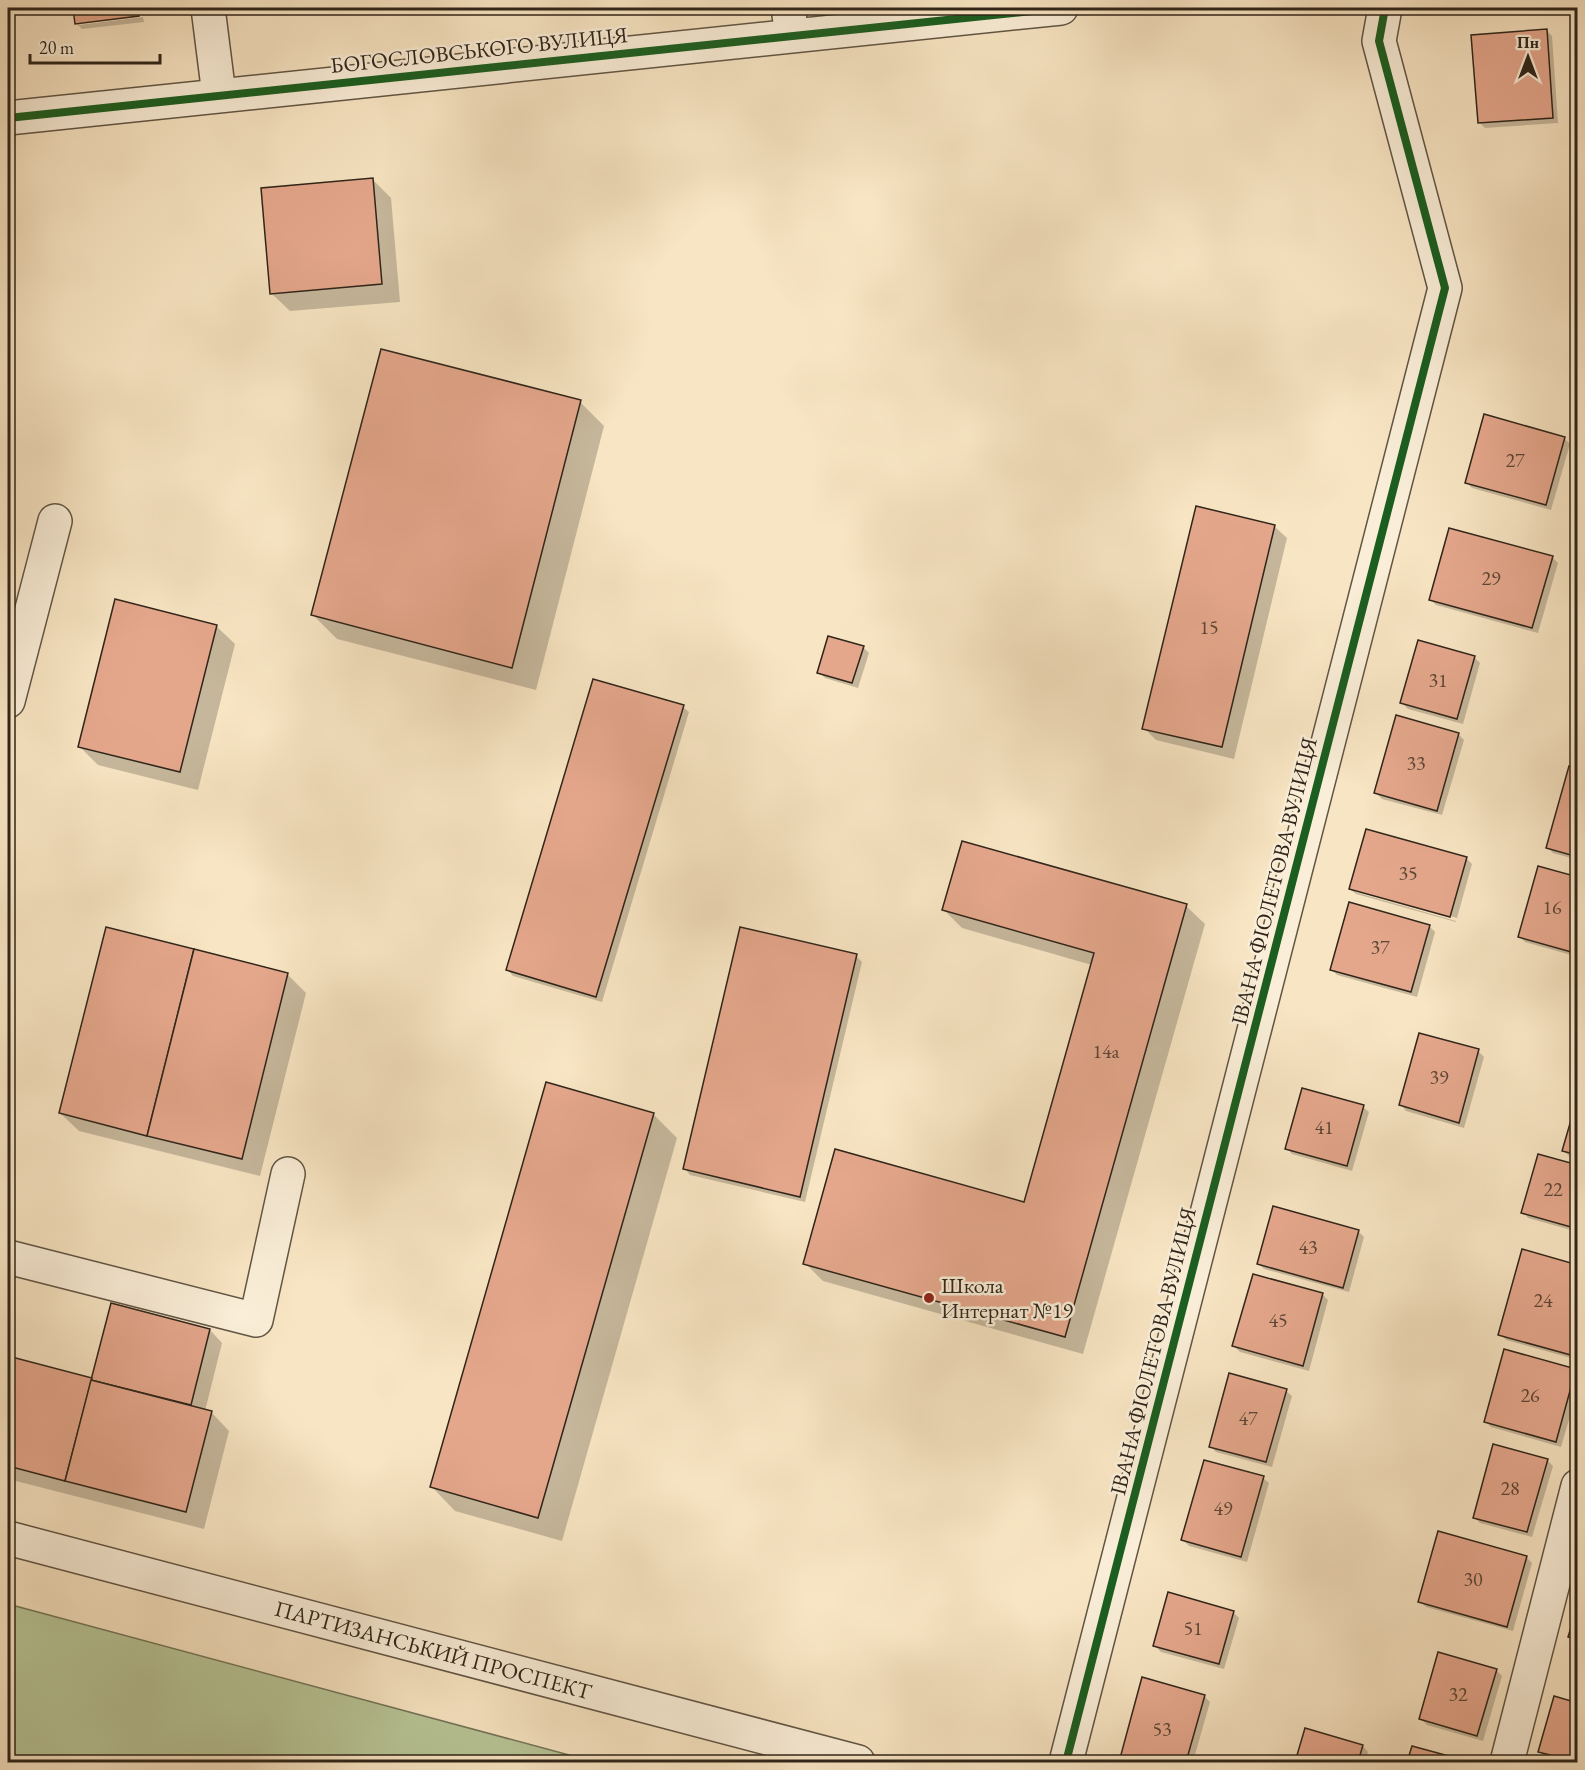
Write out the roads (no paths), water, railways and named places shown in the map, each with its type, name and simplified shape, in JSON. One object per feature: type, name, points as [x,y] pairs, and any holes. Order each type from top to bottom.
[{"type":"street","points":[[208,8],[219,95]]},
{"type":"street","name":"БОГОСЛОВСЬКОГО ВУЛИЦЯ","points":[[8,118],[219,95],[790,21],[1061,8]]},
{"type":"street","name":"ІВАНА ФІОЛЕТОВА ВУЛИЦЯ","points":[[1066,1762],[1445,288],[1379,41],[1384,8]]},
{"type":"street","points":[[8,701],[55,521]]},
{"type":"street","points":[[8,1257],[256,1320],[288,1174]]},
{"type":"street","points":[[1507,1762],[1578,1486]]},
{"type":"street","name":"ПАРТИЗАНСЬКИЙ ПРОСПЕКТ","points":[[8,1538],[858,1762]]},
{"type":"place","name":"Школа Интернат №19","points":[[929,1298]]}]
